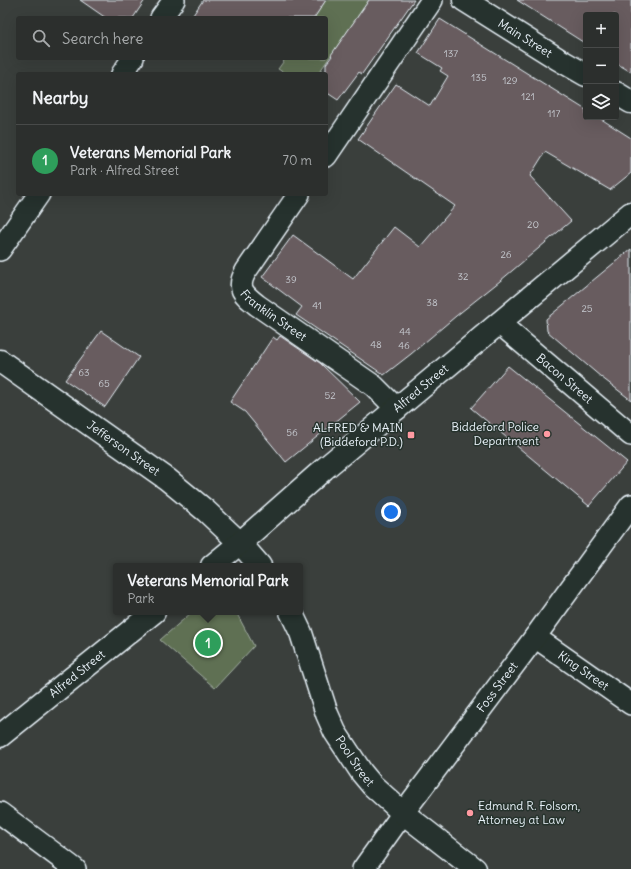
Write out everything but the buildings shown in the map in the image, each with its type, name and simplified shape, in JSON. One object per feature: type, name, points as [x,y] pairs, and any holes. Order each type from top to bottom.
[{"type":"main road","name":"Main Street","points":[[464,0],[583,73]]},
{"type":"main road","points":[[619,95],[631,102]]},
{"type":"main road","name":"Alfred Street","points":[[216,563],[324,470],[631,213]]},
{"type":"main road","name":"Jefferson Street","points":[[0,361],[146,463],[206,511],[240,543]]},
{"type":"main road","points":[[240,543],[257,563]]},
{"type":"main road","name":"Alfred Street","points":[[0,736],[150,615]]},
{"type":"main road","name":"Pool Street","points":[[292,615],[300,633],[327,714],[335,732],[362,773],[372,785],[403,814],[475,869]]},
{"type":"street","points":[[162,16],[174,0]]},
{"type":"street","points":[[328,153],[432,0]]},
{"type":"street","points":[[123,72],[132,60]]},
{"type":"street","points":[[0,250],[38,196]]},
{"type":"street","name":"Franklin Street","points":[[298,196],[246,271],[242,278],[241,288],[249,299],[374,386],[397,409]]},
{"type":"street","name":"Bacon Street","points":[[499,323],[631,435]]},
{"type":"street","name":"Foss Street","points":[[363,869],[536,637],[631,505]]},
{"type":"street","name":"King Street","points":[[536,637],[631,704]]},
{"type":"street","points":[[0,813],[75,869]]},
{"type":"green space","points":[[326,0],[369,0],[328,59],[328,16],[315,16]]},
{"type":"green space","points":[[285,60],[328,60],[319,72],[283,72],[278,69]]},
{"type":"green space","points":[[189,615],[238,615],[254,646],[215,688],[160,640]]},
{"type":"place","name":"Biddeford Police Department","points":[[547,434]]},
{"type":"place","name":"ALFRED & MAIN (Biddeford P.D.)","points":[[411,435]]},
{"type":"place","name":"Veterans Memorial Park","points":[[208,643]]},
{"type":"place","name":"Edmund R. Folsom, Attorney at Law","points":[[470,813]]}]
